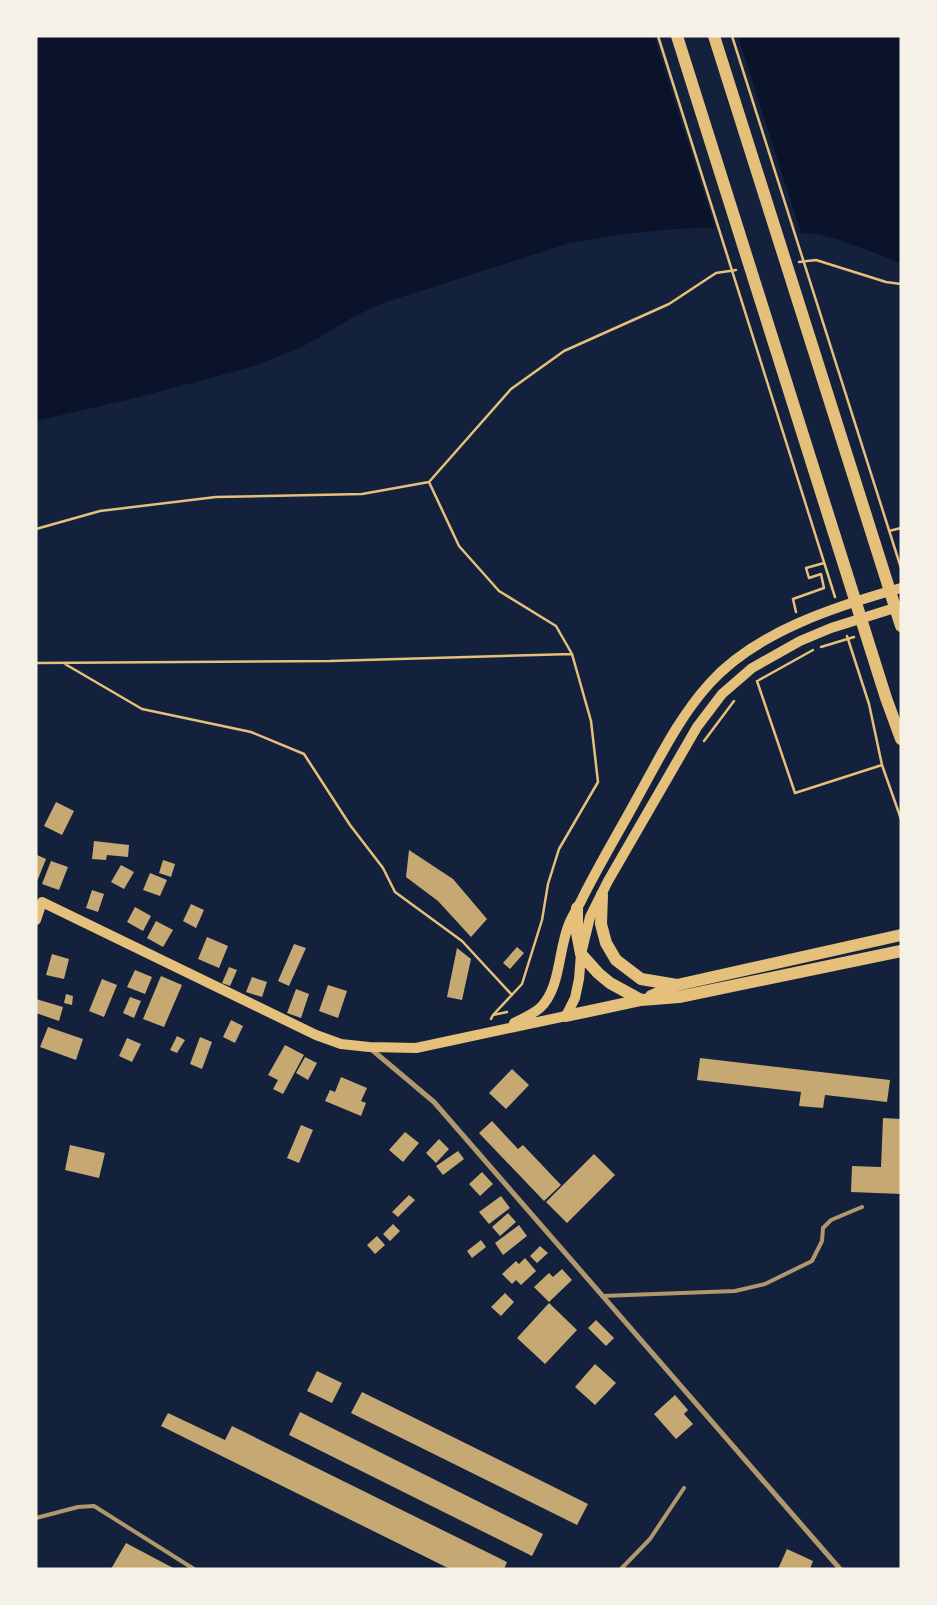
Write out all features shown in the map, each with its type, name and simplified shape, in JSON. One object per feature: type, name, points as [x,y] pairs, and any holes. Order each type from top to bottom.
[{"type":"main road","points":[[677,36],[886,698],[901,740]]},
{"type":"main road","points":[[714,36],[901,626]]},
{"type":"main road","points":[[504,1028],[540,1008],[552,991],[569,923],[594,875],[683,719],[710,682],[740,655],[775,634],[826,612],[901,588]]},
{"type":"main road","points":[[566,1016],[575,998],[581,954],[590,917],[608,881],[697,727],[722,694],[752,668],[800,641],[831,628],[901,606]]},
{"type":"main road","points":[[602,894],[601,924],[606,943],[616,960],[641,979],[677,985]]},
{"type":"main road","points":[[36,920],[39,900],[316,1035],[341,1044],[369,1047],[416,1048],[641,1000],[679,997],[901,951]]},
{"type":"main road","points":[[577,908],[577,933],[581,954],[610,983],[641,1000]]},
{"type":"main road","points":[[641,1000],[677,985],[901,936]]},
{"type":"street","points":[[369,1047],[434,1102],[840,1569]]},
{"type":"lane","points":[[602,1296],[735,1291],[765,1284],[812,1261],[822,1242],[823,1228],[831,1220],[862,1207]]},
{"type":"lane","points":[[621,1569],[650,1539],[684,1488]]},
{"type":"lane","points":[[36,1518],[78,1507],[94,1506],[194,1569]]},
{"type":"path","points":[[658,36],[836,601]]},
{"type":"path","points":[[732,36],[901,568]]},
{"type":"path","points":[[798,262],[816,260],[886,282],[901,284]]},
{"type":"path","points":[[36,529],[100,511],[206,498],[362,494],[429,482],[511,389],[564,351],[669,304],[716,273],[743,269]]},
{"type":"path","points":[[429,482],[459,546],[499,591],[556,626],[572,654],[590,721],[598,782],[560,849],[548,884],[542,920],[522,984],[493,1015]]},
{"type":"path","points":[[889,531],[901,528]]},
{"type":"path","points":[[796,614],[793,599],[824,588],[821,574],[809,578],[806,568],[824,563]]},
{"type":"path","points":[[845,629],[869,704],[882,765],[901,819]]},
{"type":"path","points":[[751,686],[816,648],[854,637]]},
{"type":"path","points":[[36,663],[330,661],[572,654]]},
{"type":"path","points":[[66,664],[142,709],[251,732],[304,754],[350,825],[383,868],[395,892],[462,941],[512,995]]},
{"type":"path","points":[[757,681],[795,793],[882,765]]},
{"type":"path","points":[[699,748],[733,702],[739,697]]},
{"type":"water","points":[[36,36],[901,36],[901,263],[840,240],[817,234],[702,228],[625,234],[570,243],[383,303],[353,317],[300,348],[248,368],[135,398],[36,421]]},
{"type":"pier","points":[[654,36],[738,36],[802,236],[716,231]]},
{"type":"building","points":[[56,802],[74,811],[62,835],[44,826]]},
{"type":"building","points":[[94,841],[129,845],[128,857],[107,855],[106,860],[92,859]]},
{"type":"building","points":[[409,850],[453,879],[487,919],[471,937],[438,901],[406,877]]},
{"type":"building","points":[[37,855],[46,859],[36,884],[36,857]]},
{"type":"building","points":[[163,860],[175,864],[171,877],[159,873]]},
{"type":"building","points":[[51,861],[68,867],[59,890],[42,884]]},
{"type":"building","points":[[121,865],[134,872],[124,889],[111,882]]},
{"type":"building","points":[[150,873],[167,880],[160,896],[143,890]]},
{"type":"building","points":[[92,890],[104,894],[98,912],[86,908]]},
{"type":"building","points":[[191,904],[204,910],[196,928],[183,921]]},
{"type":"building","points":[[135,907],[151,916],[143,931],[127,922]]},
{"type":"building","points":[[156,921],[173,930],[163,947],[147,938]]},
{"type":"building","points":[[207,937],[228,946],[219,968],[198,959]]},
{"type":"building","points":[[294,944],[306,948],[289,986],[278,981]]},
{"type":"building","points":[[517,947],[524,953],[510,969],[503,963]]},
{"type":"building","points":[[457,948],[471,959],[462,1000],[447,997]]},
{"type":"building","points":[[52,954],[69,959],[64,979],[46,975]]},
{"type":"building","points":[[229,967],[237,970],[230,986],[222,983]]},
{"type":"building","points":[[135,970],[152,977],[145,994],[127,987]]},
{"type":"building","points":[[161,976],[182,985],[164,1027],[143,1019]]},
{"type":"building","points":[[252,977],[267,982],[262,997],[246,992]]},
{"type":"building","points":[[102,979],[117,985],[104,1017],[89,1011]]},
{"type":"building","points":[[328,985],[347,991],[338,1018],[319,1011]]},
{"type":"building","points":[[296,989],[309,994],[301,1018],[287,1013]]},
{"type":"building","points":[[66,994],[73,996],[72,1005],[64,1003]]},
{"type":"building","points":[[130,997],[141,1001],[134,1018],[123,1013]]},
{"type":"building","points":[[36,999],[63,1007],[59,1021],[36,1013]]},
{"type":"building","points":[[231,1020],[243,1026],[235,1043],[223,1037]]},
{"type":"building","points":[[48,1027],[83,1039],[76,1060],[40,1047]]},
{"type":"building","points":[[177,1036],[185,1040],[177,1053],[170,1050]]},
{"type":"building","points":[[200,1037],[212,1042],[202,1069],[190,1064]]},
{"type":"building","points":[[127,1038],[141,1044],[132,1062],[119,1056]]},
{"type":"building","points":[[285,1045],[304,1055],[283,1094],[273,1089],[278,1080],[268,1075]]},
{"type":"building","points":[[305,1057],[317,1063],[308,1080],[296,1073]]},
{"type":"building","points":[[700,1058],[890,1080],[887,1102],[825,1095],[823,1108],[799,1106],[801,1092],[697,1080]]},
{"type":"building","points":[[512,1069],[529,1085],[506,1109],[489,1093]]},
{"type":"building","points":[[341,1077],[367,1088],[361,1101],[366,1103],[361,1116],[325,1101],[330,1090],[335,1092]]},
{"type":"building","points":[[883,1118],[901,1119],[901,1194],[851,1192],[852,1166],[881,1167]]},
{"type":"building","points":[[492,1121],[518,1149],[523,1145],[561,1185],[544,1201],[479,1133]]},
{"type":"building","points":[[301,1125],[313,1130],[299,1163],[287,1158]]},
{"type":"building","points":[[405,1132],[419,1143],[403,1162],[389,1150]]},
{"type":"building","points":[[439,1139],[449,1149],[436,1163],[426,1153]]},
{"type":"building","points":[[70,1145],[105,1153],[99,1178],[65,1170]]},
{"type":"building","points":[[458,1151],[464,1159],[443,1175],[436,1166]]},
{"type":"building","points":[[594,1154],[615,1175],[567,1223],[546,1202]]},
{"type":"building","points":[[482,1172],[493,1184],[480,1196],[469,1184]]},
{"type":"building","points":[[409,1195],[415,1200],[398,1217],[392,1212]]},
{"type":"building","points":[[501,1196],[510,1208],[489,1224],[479,1212]]},
{"type":"building","points":[[508,1213],[516,1222],[500,1236],[492,1227]]},
{"type":"building","points":[[393,1224],[400,1231],[390,1241],[383,1234]]},
{"type":"building","points":[[519,1225],[527,1236],[503,1255],[495,1243]]},
{"type":"building","points":[[377,1236],[385,1245],[375,1254],[367,1245]]},
{"type":"building","points":[[481,1240],[486,1247],[472,1258],[467,1251]]},
{"type":"building","points":[[540,1246],[548,1253],[537,1263],[530,1256]]},
{"type":"building","points":[[525,1258],[536,1271],[521,1285],[516,1280],[512,1284],[502,1274],[516,1261],[519,1264]]},
{"type":"building","points":[[562,1269],[572,1280],[549,1302],[534,1287],[549,1273],[553,1277]]},
{"type":"building","points":[[505,1293],[514,1302],[501,1316],[491,1307]]},
{"type":"building","points":[[549,1303],[577,1330],[545,1364],[517,1338]]},
{"type":"building","points":[[596,1320],[614,1338],[606,1346],[588,1328]]},
{"type":"building","points":[[595,1364],[616,1383],[595,1405],[575,1387]]},
{"type":"building","points":[[317,1371],[342,1383],[332,1403],[307,1391]]},
{"type":"building","points":[[362,1392],[588,1504],[577,1525],[351,1413]]},
{"type":"building","points":[[675,1395],[688,1410],[684,1414],[693,1424],[676,1439],[654,1414]]},
{"type":"building","points":[[300,1412],[543,1534],[532,1556],[289,1435]]},
{"type":"building","points":[[168,1413],[225,1440],[232,1426],[507,1562],[504,1569],[450,1569],[161,1426]]},
{"type":"building","points":[[126,1543],[175,1569],[111,1569]]},
{"type":"building","points":[[787,1549],[813,1561],[810,1569],[778,1569]]}]
